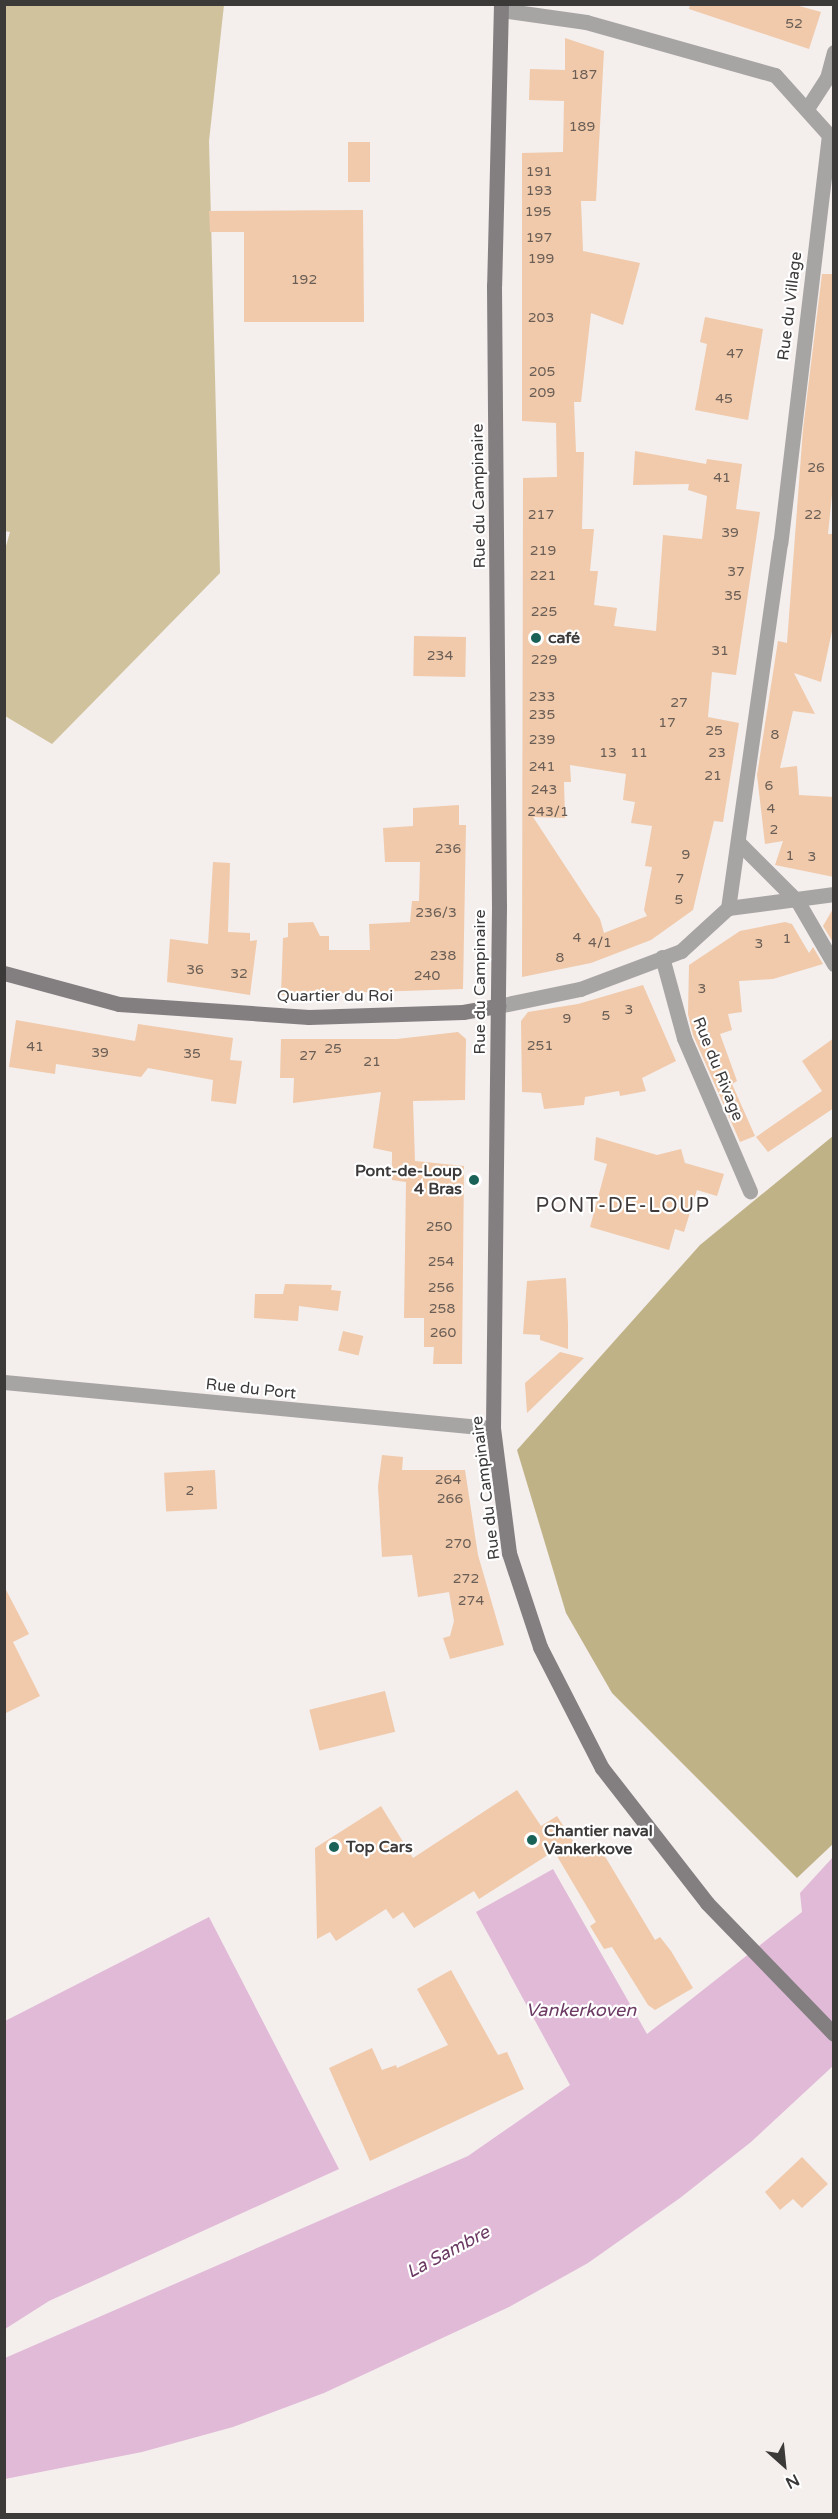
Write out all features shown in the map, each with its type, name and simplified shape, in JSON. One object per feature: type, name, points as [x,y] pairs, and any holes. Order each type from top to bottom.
[{"type":"main road","name":"Rue du Campinaire","points":[[501,7],[494,286],[498,1006],[494,1428],[509,1553],[540,1647],[603,1768],[707,1903],[834,2034]]},
{"type":"main road","name":"Quartier du Roi","points":[[4,973],[131,1005],[309,1017],[463,1012],[498,1006]]},
{"type":"street","name":"Rue du Village","points":[[501,7],[586,22],[775,75],[808,107],[829,135],[728,908]]},
{"type":"street","points":[[808,107],[827,78],[834,52]]},
{"type":"street","points":[[738,842],[798,902],[834,964]]},
{"type":"street","points":[[728,908],[798,902],[834,894]]},
{"type":"street","name":"Quartier du Roi","points":[[498,1006],[580,989],[681,951],[728,908]]},
{"type":"street","name":"Rue du Rivage","points":[[662,957],[684,1038],[750,1191]]},
{"type":"street","name":"Rue du Port","points":[[4,1382],[494,1428]]},
{"type":"shaded area","points":[[5,5],[224,5],[209,141],[220,573],[52,744],[5,716],[4,553],[10,532],[4,531]]},
{"type":"shaded area","points":[[833,1136],[834,1843],[797,1878],[612,1693],[566,1613],[517,1450],[700,1245]]},
{"type":"water","points":[[833,1857],[833,2066],[751,2142],[680,2198],[588,2263],[509,2307],[324,2393],[233,2427],[142,2452],[5,2479],[5,2358],[468,2156],[570,2085],[476,1912],[553,1869],[647,2034],[802,1912],[800,1893]]},
{"type":"water","points":[[209,1917],[339,2169],[49,2301],[5,2329],[5,2021]]},
{"type":"building","points":[[690,4],[792,4],[821,12],[809,49],[689,9]]},
{"type":"building","points":[[565,38],[604,51],[596,201],[581,201],[583,251],[640,263],[623,325],[591,313],[581,402],[574,402],[576,452],[584,452],[582,529],[594,529],[590,571],[598,571],[594,605],[617,608],[614,626],[656,631],[663,535],[702,539],[707,496],[688,490],[689,484],[633,485],[635,451],[706,464],[707,459],[742,464],[736,509],[760,512],[736,675],[712,672],[708,717],[739,723],[723,822],[714,821],[693,910],[651,940],[591,963],[522,977],[523,478],[557,477],[556,423],[522,421],[522,153],[563,152],[564,101],[529,100],[530,69],[565,70]],"holes":[[[570,765],[626,774],[623,800],[635,802],[631,823],[652,826],[645,866],[652,867],[644,910],[647,916],[604,933],[600,919],[533,817],[565,818],[564,782],[571,782]]]},
{"type":"building","points":[[348,142],[370,142],[370,182],[348,182]]},
{"type":"building","points":[[363,210],[364,322],[244,322],[244,232],[210,232],[209,211]]},
{"type":"building","points":[[822,274],[834,274],[834,475],[828,534],[834,534],[834,622],[821,682],[794,673],[815,714],[793,711],[780,768],[797,766],[799,795],[834,797],[834,877],[775,865],[783,841],[765,844],[757,775],[778,641],[787,643],[803,429]]},
{"type":"building","points":[[705,317],[763,329],[748,420],[695,410],[707,344],[700,342]]},
{"type":"building","points":[[414,636],[466,637],[465,677],[413,676]]},
{"type":"building","points":[[459,805],[459,825],[466,825],[463,989],[281,995],[283,938],[288,937],[288,923],[313,922],[320,936],[329,936],[329,950],[370,950],[369,924],[410,922],[412,901],[419,901],[420,862],[385,862],[383,828],[413,826],[413,808]]},
{"type":"building","points":[[213,862],[230,863],[228,932],[250,933],[250,941],[257,940],[250,995],[167,982],[170,939],[208,944]]},
{"type":"building","points":[[834,907],[834,944],[823,926]]},
{"type":"building","points":[[785,922],[792,924],[809,953],[813,947],[823,964],[773,979],[739,981],[742,1012],[728,1014],[732,1030],[720,1034],[737,1081],[732,1084],[755,1136],[740,1142],[693,1035],[688,1014],[689,965],[740,931]]},
{"type":"building","points":[[643,985],[676,1061],[642,1078],[646,1091],[620,1096],[619,1091],[585,1097],[584,1105],[544,1109],[541,1093],[522,1092],[521,1021],[528,1012],[578,1004]]},
{"type":"building","points":[[16,1020],[135,1041],[138,1024],[233,1038],[230,1060],[242,1061],[236,1104],[211,1101],[213,1080],[148,1068],[141,1077],[56,1064],[55,1074],[9,1067]]},
{"type":"building","points":[[458,1032],[466,1039],[465,1100],[413,1101],[415,1161],[464,1166],[462,1364],[433,1364],[434,1347],[424,1347],[424,1318],[404,1318],[406,1182],[392,1180],[392,1152],[373,1148],[381,1092],[293,1103],[294,1078],[280,1078],[281,1039],[397,1039]]},
{"type":"building","points":[[834,1038],[834,1108],[768,1152],[756,1137],[822,1091],[802,1061]]},
{"type":"building","points":[[596,1137],[657,1155],[681,1149],[685,1163],[724,1174],[717,1196],[697,1190],[684,1232],[675,1229],[669,1250],[590,1227],[607,1164],[594,1160]]},
{"type":"building","points":[[566,1278],[568,1349],[540,1340],[540,1335],[523,1334],[527,1281]]},
{"type":"building","points":[[285,1284],[332,1285],[331,1290],[341,1291],[338,1311],[299,1306],[298,1321],[254,1318],[255,1294],[283,1294]]},
{"type":"building","points":[[343,1331],[363,1336],[359,1355],[338,1350]]},
{"type":"building","points":[[560,1352],[584,1358],[527,1413],[525,1383]]},
{"type":"building","points":[[382,1455],[403,1457],[402,1470],[465,1470],[478,1555],[504,1645],[450,1659],[443,1638],[450,1636],[454,1621],[449,1592],[418,1597],[412,1555],[382,1557],[378,1486]]},
{"type":"building","points":[[215,1470],[217,1509],[166,1512],[164,1473]]},
{"type":"building","points":[[4,1586],[29,1634],[13,1642],[40,1696],[4,1714]]},
{"type":"building","points":[[385,1691],[395,1732],[319,1751],[309,1710]]},
{"type":"building","points":[[517,1790],[541,1826],[557,1816],[584,1858],[600,1848],[655,1940],[660,1937],[693,1988],[655,2010],[648,2005],[612,1947],[604,1949],[590,1926],[596,1922],[554,1851],[479,1899],[474,1891],[414,1928],[403,1912],[393,1919],[386,1909],[336,1941],[330,1932],[317,1939],[315,1848],[381,1806],[413,1858]]},
{"type":"building","points":[[451,1970],[498,2055],[507,2052],[524,2089],[370,2161],[329,2068],[372,2048],[382,2070],[396,2065],[397,2068],[448,2045],[417,1989]]},
{"type":"building","points":[[802,2157],[828,2184],[802,2208],[793,2199],[780,2210],[765,2192]]},
{"type":"place","name":"café","points":[[536,638]]},
{"type":"place","name":"Pont-de-Loup 4 Bras","points":[[474,1180]]},
{"type":"place","name":"Chantier naval Vankerkove","points":[[532,1840]]},
{"type":"place","name":"Top Cars","points":[[334,1847]]},
{"type":"district","name":"PONT-DE-LOUP","points":[[623,1206]]},
{"type":"water label","name":"Vankerkoven","points":[[581,2010]]},
{"type":"water label","name":"La Sambre","points":[[448,2252]]}]
